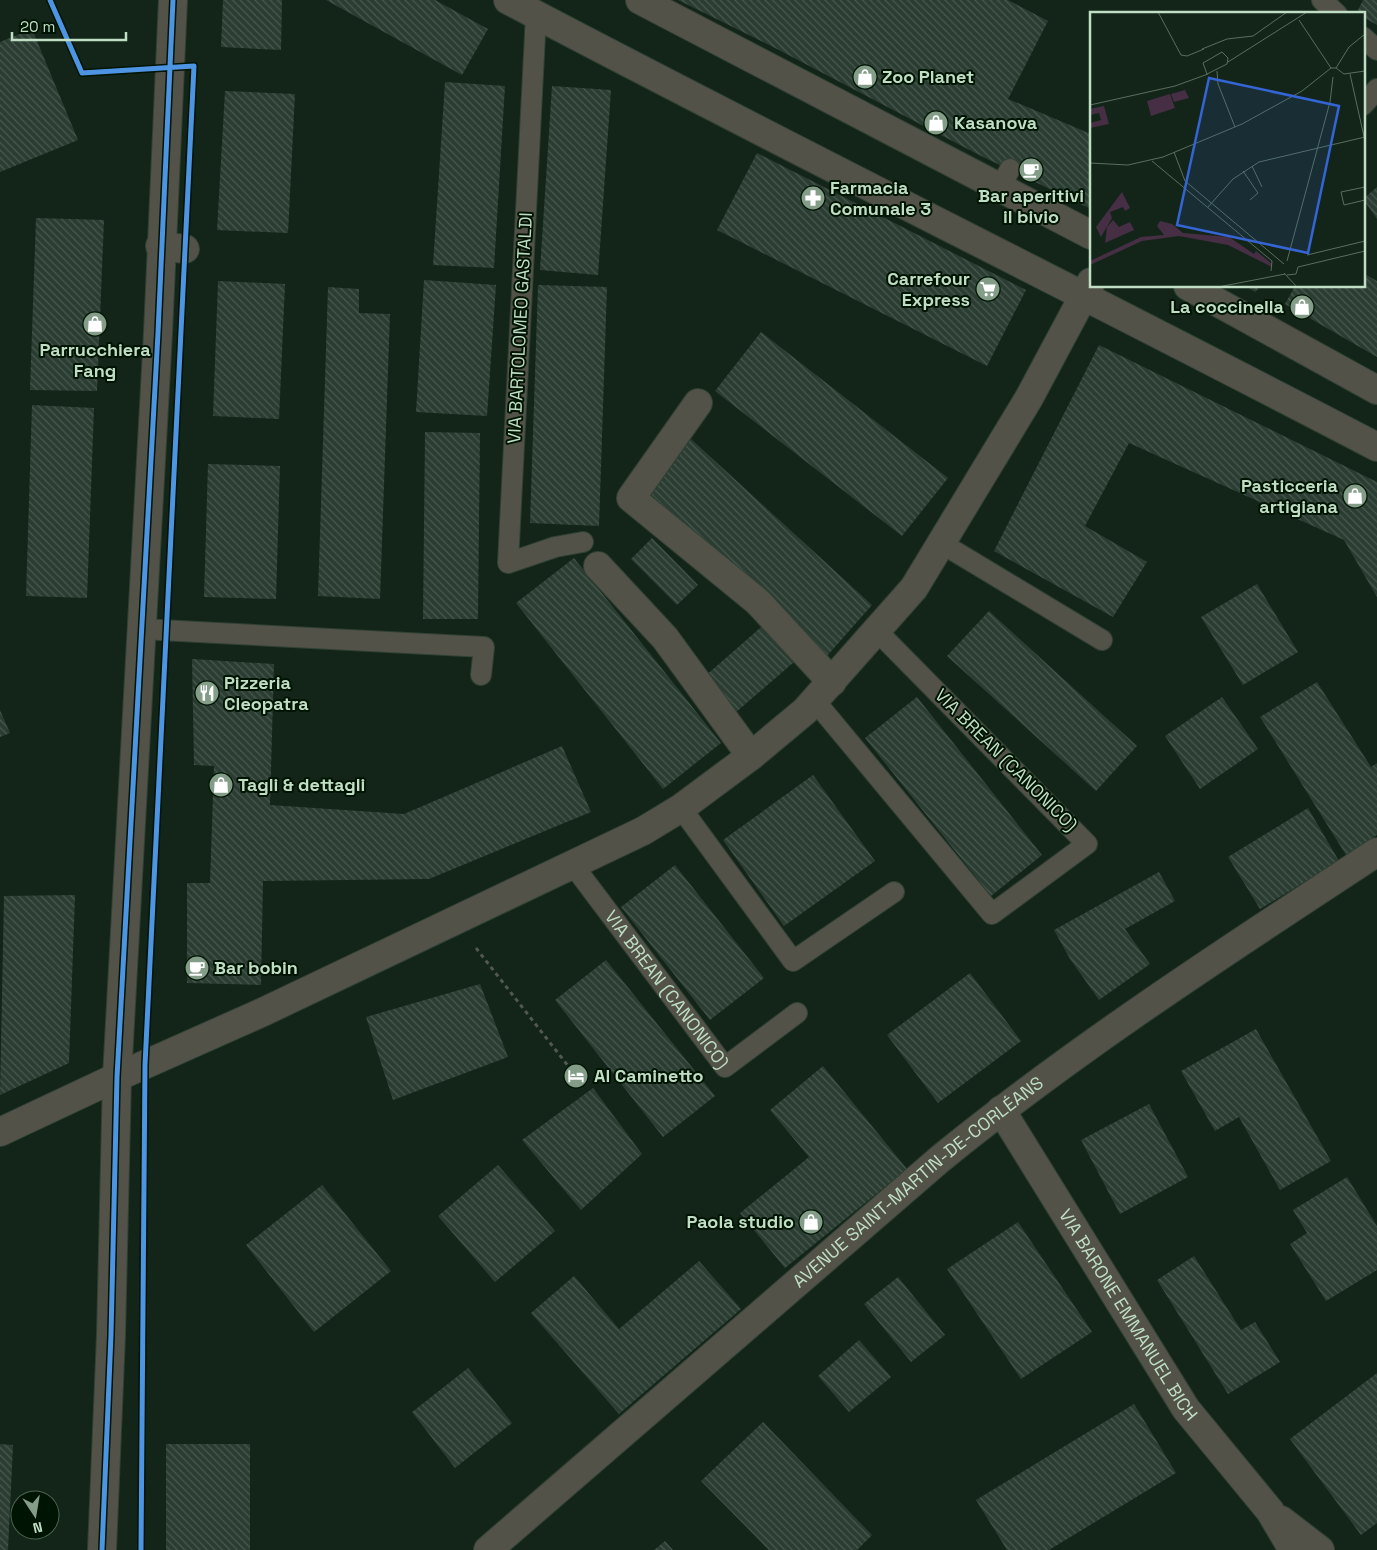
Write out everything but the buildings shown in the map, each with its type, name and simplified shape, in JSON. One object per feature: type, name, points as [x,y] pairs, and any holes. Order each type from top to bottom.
[{"type":"street","points":[[508,0],[651,76],[1088,288],[1377,447]]},
{"type":"street","points":[[640,0],[1005,178],[1090,234]]},
{"type":"street","points":[[102,1550],[111,1335],[117,1076],[141,629],[173,248],[169,8]]},
{"type":"street","points":[[0,1132],[117,1076],[263,1012],[454,920],[644,832],[682,808],[750,756],[824,691],[914,588],[1029,398],[1088,288]]},
{"type":"street","points":[[1193,288],[1377,390]]},
{"type":"street","points":[[698,402],[631,498],[758,602],[824,691]]},
{"type":"street","points":[[598,566],[665,638],[750,756]]},
{"type":"street","name":"AVENUE SAINT-MARTIN-DE-CORLÉANS","points":[[488,1550],[940,1158],[1001,1110],[1082,1049],[1377,852]]},
{"type":"street","name":"VIA BARONE EMMANUEL BICH","points":[[1001,1110],[1186,1409],[1270,1511],[1293,1550]]},
{"type":"street","name":"VIA BARONE EMMANUEL BICH","points":[[1270,1511],[1320,1550]]},
{"type":"lane","points":[[1322,0],[1335,12]]},
{"type":"lane","name":"VIA BARTOLOMEO GASTALDI","points":[[536,15],[508,563],[555,547],[583,542]]},
{"type":"lane","points":[[1364,38],[1377,50]]},
{"type":"lane","points":[[1364,104],[1377,89]]},
{"type":"lane","points":[[941,543],[1102,640]]},
{"type":"lane","points":[[141,629],[484,647],[481,675]]},
{"type":"lane","name":"VIA BREAN (CANONICO)","points":[[824,691],[992,914],[1087,844],[877,631]]},
{"type":"lane","points":[[682,808],[793,960],[894,892]]},
{"type":"lane","name":"VIA BREAN (CANONICO)","points":[[573,865],[725,1067],[797,1013]]},
{"type":"path","points":[[454,920],[576,1076]]},
{"type":"cycle path","points":[[50,0],[82,73],[194,66],[145,1065],[141,1550]]},
{"type":"cycle path","points":[[102,1550],[111,1335],[117,1077],[158,333],[173,0]]},
{"type":"place","name":"Zoo Planet","points":[[865,77]]},
{"type":"place","name":"Kasanova","points":[[936,123]]},
{"type":"place","name":"Bar aperitivi il bivio","points":[[1031,170]]},
{"type":"place","name":"Farmacia Comunale 3","points":[[813,198]]},
{"type":"place","name":"Carrefour Express","points":[[988,289]]},
{"type":"place","name":"La coccinella","points":[[1302,307]]},
{"type":"place","name":"Parrucchiera Fang","points":[[95,324]]},
{"type":"place","name":"Pasticceria artigiana","points":[[1355,496]]},
{"type":"place","name":"Pizzeria Cleopatra","points":[[207,693]]},
{"type":"place","name":"Tagli & dettagli","points":[[221,785]]},
{"type":"place","name":"Bar bobin","points":[[197,968]]},
{"type":"place","name":"Al Caminetto","points":[[576,1076]]},
{"type":"place","name":"Paola studio","points":[[811,1222]]}]
